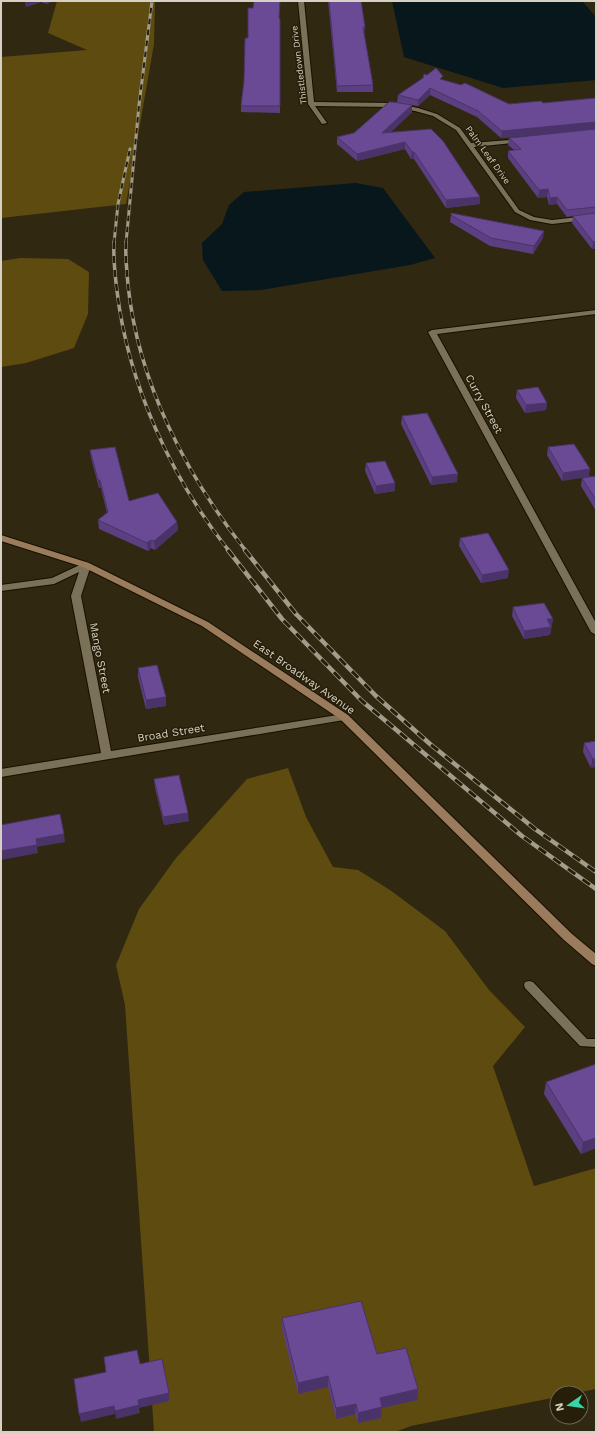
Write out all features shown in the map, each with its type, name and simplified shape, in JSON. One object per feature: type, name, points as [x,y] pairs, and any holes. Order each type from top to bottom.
[{"type":"main road","name":"East Broadway Avenue","points":[[1,538],[86,565],[205,624],[344,717],[568,937],[596,961]]},
{"type":"street","name":"Thistledown Drive","points":[[301,1],[311,104],[324,123]]},
{"type":"street","name":"Palm Leaf Drive","points":[[311,104],[393,105],[416,108],[435,115],[458,128],[517,211],[532,219],[552,222],[596,217]]},
{"type":"street","points":[[471,145],[526,140]]},
{"type":"street","name":"Curry Street","points":[[596,312],[432,332],[596,632]]},
{"type":"street","points":[[1,588],[54,581],[86,565]]},
{"type":"street","name":"Mango Street","points":[[86,565],[76,596],[107,756]]},
{"type":"street","name":"Broad Street","points":[[1,773],[344,717]]},
{"type":"lane","points":[[529,985],[584,1044],[596,1044]]},
{"type":"shaded area","points":[[57,1],[155,1],[154,44],[126,204],[1,218],[1,57],[87,50],[48,33]]},
{"type":"shaded area","points":[[392,1],[582,1],[596,17],[596,80],[503,88],[404,57]]},
{"type":"shaded area","points":[[356,183],[383,188],[435,258],[410,265],[261,290],[222,291],[203,260],[202,243],[222,224],[229,205],[244,192]]},
{"type":"shaded area","points":[[20,258],[68,259],[89,272],[88,314],[74,348],[26,363],[1,367],[1,261]]},
{"type":"shaded area","points":[[288,768],[306,817],[333,867],[358,870],[390,890],[445,931],[489,990],[525,1027],[493,1066],[534,1186],[596,1168],[596,1389],[589,1390],[589,1385],[549,1385],[549,1399],[411,1426],[395,1432],[154,1432],[125,1005],[116,965],[139,909],[176,858],[247,779]]},
{"type":"building","points":[[254,1],[280,1],[280,106],[241,106],[244,81],[245,38],[248,38],[248,8],[253,8]]},
{"type":"building","points":[[329,1],[361,1],[365,27],[363,27],[373,85],[337,86]]},
{"type":"building","points":[[436,68],[443,76],[440,79],[461,85],[465,83],[509,104],[541,101],[543,103],[596,98],[596,122],[502,131],[478,111],[430,88],[418,100],[398,95],[423,78],[424,74],[427,75]]},
{"type":"building","points":[[389,102],[412,105],[382,133],[431,129],[443,141],[480,197],[446,200],[414,152],[412,152],[405,142],[357,154],[337,137],[354,133]]},
{"type":"building","points":[[596,129],[596,207],[567,210],[557,197],[550,198],[548,189],[539,190],[508,151],[521,149],[509,138]]},
{"type":"building","points":[[451,213],[544,231],[534,246],[491,238],[451,215]]},
{"type":"building","points":[[596,213],[596,241],[593,242],[573,216]]},
{"type":"building","points":[[538,387],[547,403],[526,405],[517,390]]},
{"type":"building","points":[[427,413],[458,474],[432,477],[402,416]]},
{"type":"building","points":[[574,444],[590,469],[563,473],[548,447]]},
{"type":"building","points":[[115,447],[129,501],[158,493],[177,522],[154,541],[151,540],[147,543],[98,520],[108,512],[100,480],[98,480],[90,450]]},
{"type":"building","points":[[385,461],[395,483],[376,486],[366,463]]},
{"type":"building","points":[[596,476],[596,500],[582,478]]},
{"type":"building","points":[[488,533],[509,570],[482,575],[460,538]]},
{"type":"building","points":[[544,603],[553,619],[547,619],[551,627],[524,631],[513,607]]},
{"type":"building","points":[[157,665],[166,697],[146,700],[138,668]]},
{"type":"building","points":[[596,741],[596,759],[593,759],[584,743]]},
{"type":"building","points":[[179,775],[188,813],[163,817],[154,779]]},
{"type":"building","points":[[60,814],[64,834],[36,839],[37,845],[1,851],[1,825]]},
{"type":"building","points":[[596,1064],[596,1138],[583,1142],[546,1082]]},
{"type":"building","points":[[361,1301],[377,1354],[406,1348],[418,1389],[380,1398],[382,1407],[358,1413],[356,1404],[336,1408],[328,1376],[298,1383],[282,1318]]},
{"type":"building","points":[[137,1350],[140,1364],[162,1359],[169,1393],[138,1400],[139,1405],[115,1411],[114,1406],[79,1414],[74,1379],[106,1372],[104,1357]]},
{"type":"railway","points":[[126,243],[139,105],[152,1]]},
{"type":"railway","points":[[114,243],[118,204],[130,149]]},
{"type":"railway","points":[[114,243],[115,273],[123,326],[131,360],[142,394],[155,428],[171,461],[208,523],[229,551]]},
{"type":"railway","points":[[126,243],[128,285],[133,321],[142,357],[154,392],[168,426],[185,459],[224,522],[246,551]]},
{"type":"railway","points":[[228,550],[282,619],[362,701],[522,836],[596,889]]},
{"type":"railway","points":[[245,550],[296,614],[376,696],[430,744],[535,829],[596,872]]}]
